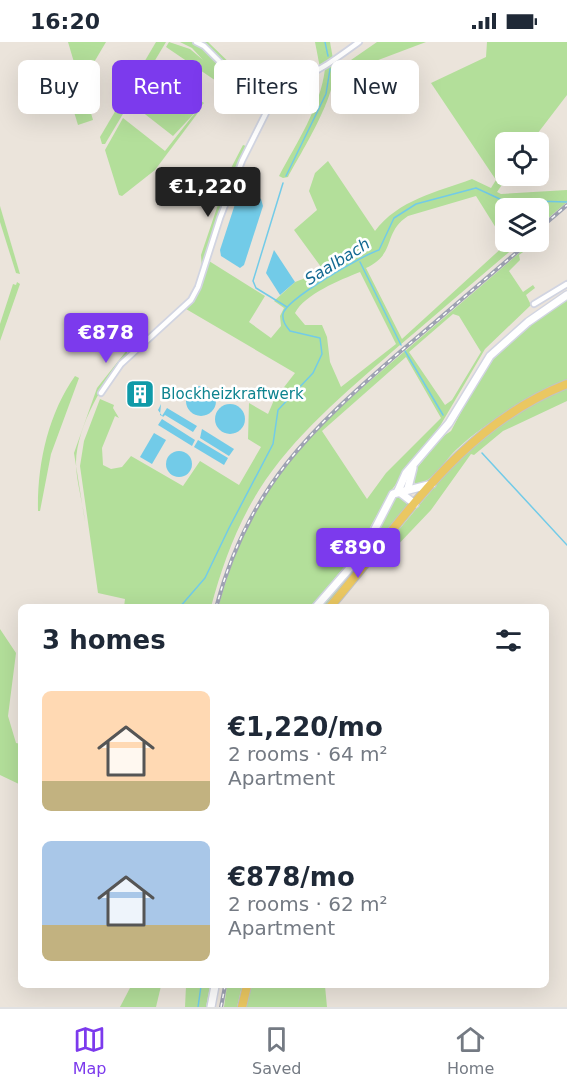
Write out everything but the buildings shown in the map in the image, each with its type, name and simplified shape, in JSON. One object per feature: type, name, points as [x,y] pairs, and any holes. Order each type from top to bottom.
[{"type":"main road","points":[[332,604],[449,463],[481,433],[529,402],[567,384]]},
{"type":"main road","points":[[242,1007],[247,988]]},
{"type":"street","points":[[196,42],[204,46],[218,60]]},
{"type":"street","points":[[319,70],[359,42]]},
{"type":"street","points":[[101,393],[121,364],[190,300],[200,280],[219,218],[242,161],[266,114]]},
{"type":"street","points":[[534,304],[567,284]]},
{"type":"street","points":[[398,491],[406,473],[449,423],[490,356],[528,322],[567,295]]},
{"type":"street","points":[[408,488],[415,463]]},
{"type":"street","points":[[318,604],[362,554],[391,497],[398,491],[432,484]]},
{"type":"street","points":[[408,488],[418,500]]},
{"type":"street","points":[[398,491],[418,500]]},
{"type":"street","points":[[211,1007],[215,988]]},
{"type":"green space","points":[[68,42],[106,42],[95,60],[73,60]]},
{"type":"green space","points":[[156,42],[166,42],[155,60],[145,60]]},
{"type":"green space","points":[[169,42],[190,49],[203,60],[192,48],[180,42],[208,42],[227,60],[214,60],[214,80],[202,71],[202,60],[185,60],[166,47]]},
{"type":"green space","points":[[315,42],[330,42],[333,59],[320,68]]},
{"type":"green space","points":[[377,42],[426,42],[378,60],[351,60]]},
{"type":"green space","points":[[487,42],[567,42],[567,95],[539,132],[495,132],[495,179],[431,83],[486,57]]},
{"type":"green space","points":[[331,65],[331,88],[326,104],[288,177],[283,178],[279,176],[312,114],[319,114],[319,94],[325,69]]},
{"type":"green space","points":[[75,114],[91,114],[93,120],[78,125]]},
{"type":"green space","points":[[114,114],[123,114],[105,144],[102,144],[100,137]]},
{"type":"green space","points":[[145,114],[194,114],[173,136]]},
{"type":"green space","points":[[194,114],[197,114],[155,170],[122,196],[119,195],[105,150],[123,118],[165,151]]},
{"type":"green space","points":[[243,145],[246,146],[220,209],[202,269],[201,255],[229,172]]},
{"type":"green space","points":[[328,161],[375,231],[384,220],[407,204],[432,193],[472,179],[491,188],[495,182],[495,186],[501,186],[497,192],[501,194],[567,190],[567,202],[549,217],[549,198],[495,198],[495,226],[476,196],[408,216],[400,223],[382,256],[366,268],[402,339],[497,252],[509,252],[357,383],[288,451],[259,490],[243,518],[225,562],[212,604],[124,604],[125,599],[98,593],[80,466],[84,441],[100,399],[114,405],[113,408],[119,418],[115,416],[102,448],[103,465],[111,469],[122,467],[131,456],[183,486],[200,461],[239,485],[261,447],[248,439],[249,403],[268,414],[274,400],[295,373],[186,309],[199,287],[209,261],[265,296],[249,322],[271,338],[281,326],[280,316],[284,308],[274,301],[295,282],[324,271],[294,230],[317,210],[309,191],[315,173]],"holes":[[[360,272],[396,344],[341,387],[330,362],[327,337],[322,325],[305,325],[295,313],[315,294],[333,283]]]},
{"type":"green space","points":[[0,206],[20,274],[16,273],[0,222]]},
{"type":"green space","points":[[520,252],[523,252],[519,255],[520,260],[509,271],[523,292],[533,285],[535,288],[526,295],[531,305],[485,349],[440,426],[390,492],[355,554],[334,579],[336,580],[314,604],[219,604],[244,535],[266,494],[294,456],[344,405]],"holes":[[[453,314],[459,316],[481,352],[452,400],[445,405],[409,352]],[[406,357],[441,418],[386,473],[367,499],[322,431]]]},
{"type":"green space","points":[[17,282],[20,284],[0,341],[0,324],[13,284],[16,285]]},
{"type":"green space","points":[[567,297],[567,381],[495,419],[469,438],[432,476],[416,484],[413,481],[417,468],[442,437],[451,431],[471,393],[498,352],[529,324]]},
{"type":"green space","points":[[127,350],[127,354],[109,377],[93,404],[81,434],[76,467],[74,453],[97,388]]},
{"type":"green space","points":[[75,376],[79,378],[51,454],[40,511],[38,511],[42,458],[46,440],[58,407]]},
{"type":"green space","points":[[567,389],[567,401],[503,431],[474,455],[471,454],[431,510],[392,551],[390,540],[468,452],[511,417]]},
{"type":"green space","points":[[400,495],[408,502],[407,507],[327,604],[322,604],[360,561],[394,499]]},
{"type":"green space","points":[[0,629],[16,653],[8,716],[18,743],[18,784],[0,775]]},
{"type":"green space","points":[[130,988],[161,988],[156,1007],[120,1007]]},
{"type":"green space","points":[[186,988],[210,988],[206,1007],[185,1007]]},
{"type":"green space","points":[[227,988],[242,988],[237,1007],[224,1007]]},
{"type":"green space","points":[[250,988],[325,988],[327,1007],[245,1007]]},
{"type":"water","points":[[242,192],[249,192],[261,199],[263,206],[244,265],[240,268],[221,256],[220,250],[238,195]]},
{"type":"water","points":[[274,250],[295,282],[280,295],[266,273]]},
{"type":"water","points":[[201,386],[207,387],[215,395],[215,407],[207,415],[201,416],[195,415],[187,407],[186,401],[187,395],[195,387]]},
{"type":"water","points":[[230,404],[236,405],[244,413],[244,425],[236,433],[230,434],[224,433],[216,425],[215,419],[216,413],[224,405]]},
{"type":"water","points":[[167,408],[197,426],[193,432],[165,415],[162,416]]},
{"type":"water","points":[[162,419],[195,440],[192,446],[158,425]]},
{"type":"water","points":[[202,429],[234,449],[229,456],[200,438]]},
{"type":"water","points":[[154,433],[166,440],[152,464],[140,457]]},
{"type":"water","points":[[198,440],[228,458],[224,465],[194,447]]},
{"type":"water","points":[[179,451],[188,455],[192,464],[188,473],[179,477],[170,473],[166,464],[170,455]]},
{"type":"waterway","points":[[325,42],[328,56]]},
{"type":"waterway","points":[[286,176],[326,94],[330,69]]},
{"type":"waterway","points":[[283,183],[253,281],[256,288],[287,307]]},
{"type":"waterway","name":"Saalbach","points":[[182,604],[205,578],[273,444],[278,410],[313,373],[322,354],[320,338],[290,331],[287,327],[283,317],[287,307],[326,278],[379,250],[394,218],[416,204],[476,188],[502,200],[567,202]]},
{"type":"waterway","points":[[360,262],[401,345]]},
{"type":"waterway","points":[[405,351],[443,415]]},
{"type":"waterway","points":[[482,453],[567,545]]},
{"type":"waterway","name":"Saalbach","points":[[198,1007],[201,988]]},
{"type":"railway","points":[[549,221],[567,205]]},
{"type":"railway","points":[[217,604],[229,565],[246,528],[265,494],[286,464],[338,407],[517,252]]},
{"type":"railway","points":[[221,1007],[225,988]]},
{"type":"place","name":"Blockheizkraftwerk","points":[[140,394]]}]
